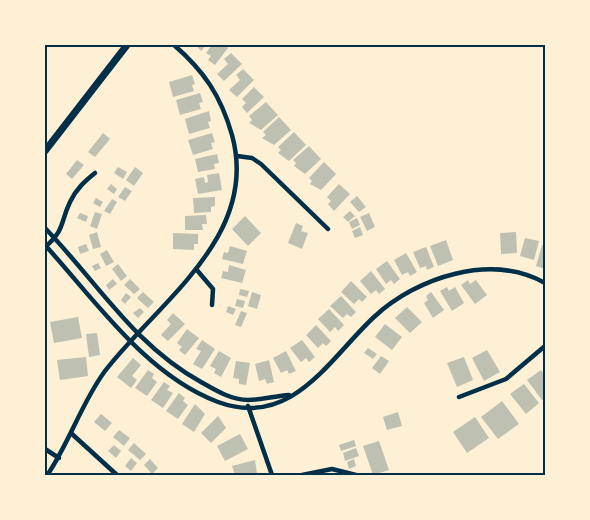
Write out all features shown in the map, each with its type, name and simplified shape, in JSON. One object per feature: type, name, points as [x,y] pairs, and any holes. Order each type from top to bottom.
[{"type":"main road","points":[[45,151],[128,45]]},
{"type":"street","points":[[48,474],[72,434],[96,385],[129,340],[196,269],[234,200],[237,156],[225,113],[210,82],[174,45]]},
{"type":"street","points":[[237,156],[252,158],[261,164],[328,229]]},
{"type":"street","points":[[95,173],[76,191],[68,205],[63,226],[55,238],[45,246],[129,340],[169,373],[208,397],[247,408],[276,403],[294,394],[330,367],[358,333],[382,310],[392,302],[429,284],[463,272],[486,268],[511,270],[545,283]]},
{"type":"street","points":[[45,228],[136,334],[172,365],[226,396],[248,400],[294,394]]},
{"type":"street","points":[[196,269],[213,289],[212,305]]},
{"type":"street","points":[[459,397],[506,379],[545,346]]},
{"type":"street","points":[[248,400],[247,408],[272,475]]},
{"type":"street","points":[[72,434],[117,475]]},
{"type":"street","points":[[45,449],[59,458]]},
{"type":"street","points":[[302,475],[332,469],[356,475]]},
{"type":"building","points":[[196,45],[206,45],[201,51]]},
{"type":"building","points":[[212,45],[225,45],[228,48],[215,65],[208,60],[211,56],[206,53]]},
{"type":"building","points":[[231,53],[242,64],[224,81],[217,74],[228,64],[224,59]]},
{"type":"building","points":[[243,69],[254,80],[237,97],[229,90],[240,80],[236,75]]},
{"type":"building","points":[[192,75],[195,84],[192,85],[194,91],[173,97],[169,82]]},
{"type":"building","points":[[254,87],[264,97],[247,113],[242,107],[246,103],[242,99]]},
{"type":"building","points":[[200,93],[203,102],[199,103],[201,109],[180,115],[176,100]]},
{"type":"building","points":[[266,102],[278,115],[261,130],[249,123],[252,120],[249,116]]},
{"type":"building","points":[[209,111],[210,128],[189,134],[185,119]]},
{"type":"building","points":[[279,117],[291,130],[274,145],[262,138],[266,135],[263,132]]},
{"type":"building","points":[[294,132],[306,145],[289,161],[278,153],[281,150],[278,147]]},
{"type":"building","points":[[103,133],[110,139],[95,157],[88,152]]},
{"type":"building","points":[[212,133],[215,142],[211,143],[213,149],[193,155],[188,140]]},
{"type":"building","points":[[309,146],[321,159],[305,174],[294,166],[296,163],[293,160]]},
{"type":"building","points":[[217,154],[219,163],[214,164],[215,169],[198,172],[195,159]]},
{"type":"building","points":[[77,160],[84,165],[72,179],[66,174]]},
{"type":"building","points":[[324,162],[336,174],[321,190],[310,184],[312,181],[309,178]]},
{"type":"building","points":[[118,167],[127,172],[123,179],[114,173]]},
{"type":"building","points":[[135,167],[143,173],[134,186],[126,180]]},
{"type":"building","points":[[219,173],[222,190],[198,194],[195,179],[204,177],[205,183],[208,182],[207,175]]},
{"type":"building","points":[[111,184],[117,189],[114,194],[107,189]]},
{"type":"building","points":[[339,184],[350,194],[334,211],[328,204],[331,201],[327,197]]},
{"type":"building","points":[[125,187],[132,191],[125,201],[118,197]]},
{"type":"building","points":[[357,196],[366,207],[359,212],[350,202]]},
{"type":"building","points":[[215,197],[215,206],[211,207],[211,212],[194,213],[193,198]]},
{"type":"building","points":[[96,198],[103,202],[100,207],[93,203]]},
{"type":"building","points":[[112,199],[117,202],[110,214],[104,211]]},
{"type":"building","points":[[350,211],[355,216],[348,222],[343,217]]},
{"type":"building","points":[[95,212],[102,214],[97,229],[90,226]]},
{"type":"building","points":[[80,213],[88,216],[86,222],[77,218]]},
{"type":"building","points":[[369,213],[375,227],[367,231],[360,217]]},
{"type":"building","points":[[206,215],[207,224],[202,224],[203,230],[185,230],[185,216]]},
{"type":"building","points":[[245,216],[261,233],[248,246],[232,229]]},
{"type":"building","points":[[357,218],[360,225],[352,229],[349,222]]},
{"type":"building","points":[[296,223],[303,226],[301,231],[308,233],[302,249],[288,243]]},
{"type":"building","points":[[360,227],[363,235],[355,238],[352,231]]},
{"type":"building","points":[[97,232],[101,247],[93,249],[89,235]]},
{"type":"building","points":[[516,232],[517,253],[501,254],[500,233]]},
{"type":"building","points":[[173,233],[198,234],[198,244],[194,244],[194,250],[173,249]]},
{"type":"building","points":[[525,238],[539,241],[534,260],[520,256]]},
{"type":"building","points":[[446,240],[453,260],[438,266],[430,246]]},
{"type":"building","points":[[86,244],[89,251],[80,254],[78,247]]},
{"type":"building","points":[[542,245],[545,246],[545,269],[536,266]]},
{"type":"building","points":[[230,246],[247,251],[243,264],[222,259],[224,252],[228,253]]},
{"type":"building","points":[[426,247],[434,267],[427,270],[426,266],[420,268],[413,252]]},
{"type":"building","points":[[107,250],[114,262],[106,266],[100,254]]},
{"type":"building","points":[[406,253],[417,272],[410,276],[408,272],[402,275],[394,260]]},
{"type":"building","points":[[387,261],[400,279],[394,284],[391,280],[386,284],[376,269]]},
{"type":"building","points":[[98,263],[101,268],[95,271],[92,266]]},
{"type":"building","points":[[118,264],[127,276],[121,281],[112,269]]},
{"type":"building","points":[[229,265],[246,270],[242,283],[221,278],[223,271],[228,272]]},
{"type":"building","points":[[371,271],[385,289],[379,294],[376,290],[371,294],[360,281]]},
{"type":"building","points":[[113,279],[117,284],[109,290],[106,285]]},
{"type":"building","points":[[130,279],[140,289],[134,294],[124,285]]},
{"type":"building","points":[[468,280],[470,284],[476,280],[487,295],[475,304],[461,285]]},
{"type":"building","points":[[351,281],[367,297],[362,302],[359,299],[354,304],[341,292]]},
{"type":"building","points":[[447,287],[449,291],[455,287],[464,303],[452,311],[440,291]]},
{"type":"building","points":[[240,289],[249,291],[247,297],[239,295]]},
{"type":"building","points":[[143,292],[154,302],[148,308],[137,298]]},
{"type":"building","points":[[252,292],[261,295],[257,309],[248,306]]},
{"type":"building","points":[[431,292],[444,310],[433,318],[424,303],[428,300],[426,296]]},
{"type":"building","points":[[126,293],[131,297],[125,304],[121,300]]},
{"type":"building","points":[[341,296],[356,312],[351,317],[347,314],[343,318],[330,306]]},
{"type":"building","points":[[237,299],[245,301],[243,308],[235,306]]},
{"type":"building","points":[[228,306],[236,309],[233,315],[226,312]]},
{"type":"building","points":[[407,307],[422,322],[410,333],[395,318]]},
{"type":"building","points":[[140,308],[144,312],[138,318],[133,313]]},
{"type":"building","points":[[329,309],[344,325],[338,331],[335,327],[330,332],[318,319]]},
{"type":"building","points":[[241,311],[247,313],[241,327],[235,325]]},
{"type":"building","points":[[173,313],[185,324],[168,341],[161,335],[171,324],[167,320]]},
{"type":"building","points":[[78,317],[82,338],[54,343],[50,322]]},
{"type":"building","points":[[385,324],[402,337],[392,350],[375,337]]},
{"type":"building","points":[[316,325],[331,341],[326,346],[323,343],[318,348],[306,335]]},
{"type":"building","points":[[187,329],[199,338],[185,355],[179,350],[182,347],[177,343]]},
{"type":"building","points":[[97,333],[100,355],[89,357],[86,334]]},
{"type":"building","points":[[202,340],[215,349],[202,369],[193,364],[201,351],[196,349]]},
{"type":"building","points":[[302,340],[315,357],[309,362],[306,358],[301,362],[290,348]]},
{"type":"building","points":[[368,348],[377,354],[373,359],[364,353]]},
{"type":"building","points":[[487,350],[500,372],[484,381],[472,358]]},
{"type":"building","points":[[219,351],[231,358],[221,377],[214,373],[216,369],[210,366]]},
{"type":"building","points":[[286,351],[296,371],[289,374],[287,370],[281,373],[273,358]]},
{"type":"building","points":[[381,356],[389,361],[380,374],[372,368]]},
{"type":"building","points":[[86,357],[88,376],[60,380],[57,360]]},
{"type":"building","points":[[464,357],[473,380],[457,387],[447,363]]},
{"type":"building","points":[[133,358],[141,365],[132,376],[137,380],[131,388],[117,377]]},
{"type":"building","points":[[269,360],[274,382],[267,384],[265,379],[259,381],[255,364]]},
{"type":"building","points":[[236,361],[250,363],[246,385],[239,384],[239,379],[233,378]]},
{"type":"building","points":[[148,370],[154,374],[152,378],[157,382],[147,396],[135,388]]},
{"type":"building","points":[[541,370],[545,375],[545,398],[542,400],[527,380]]},
{"type":"building","points":[[164,382],[170,386],[167,390],[173,393],[163,408],[151,400]]},
{"type":"building","points":[[524,384],[539,403],[526,414],[510,394]]},
{"type":"building","points":[[179,393],[188,405],[178,419],[166,411]]},
{"type":"building","points":[[502,401],[519,424],[498,439],[481,417]]},
{"type":"building","points":[[195,404],[205,414],[194,432],[182,424]]},
{"type":"building","points":[[398,412],[402,426],[387,430],[383,417]]},
{"type":"building","points":[[101,414],[112,423],[105,431],[94,422]]},
{"type":"building","points":[[218,416],[226,428],[211,443],[201,433]]},
{"type":"building","points":[[475,417],[489,438],[467,453],[453,432]]},
{"type":"building","points":[[119,430],[130,438],[124,446],[113,437]]},
{"type":"building","points":[[240,434],[248,449],[225,461],[217,446]]},
{"type":"building","points":[[354,440],[356,446],[341,451],[339,445]]},
{"type":"building","points":[[379,441],[389,470],[373,475],[363,446]]},
{"type":"building","points":[[134,443],[146,454],[140,460],[128,450]]},
{"type":"building","points":[[114,445],[121,451],[116,458],[108,451]]},
{"type":"building","points":[[356,448],[359,456],[345,461],[343,453]]},
{"type":"building","points":[[131,458],[137,463],[131,471],[125,466]]},
{"type":"building","points":[[150,459],[158,468],[152,474],[144,465]]},
{"type":"building","points":[[354,459],[356,466],[349,469],[347,462]]},
{"type":"building","points":[[255,460],[257,473],[235,475],[232,466]]}]
